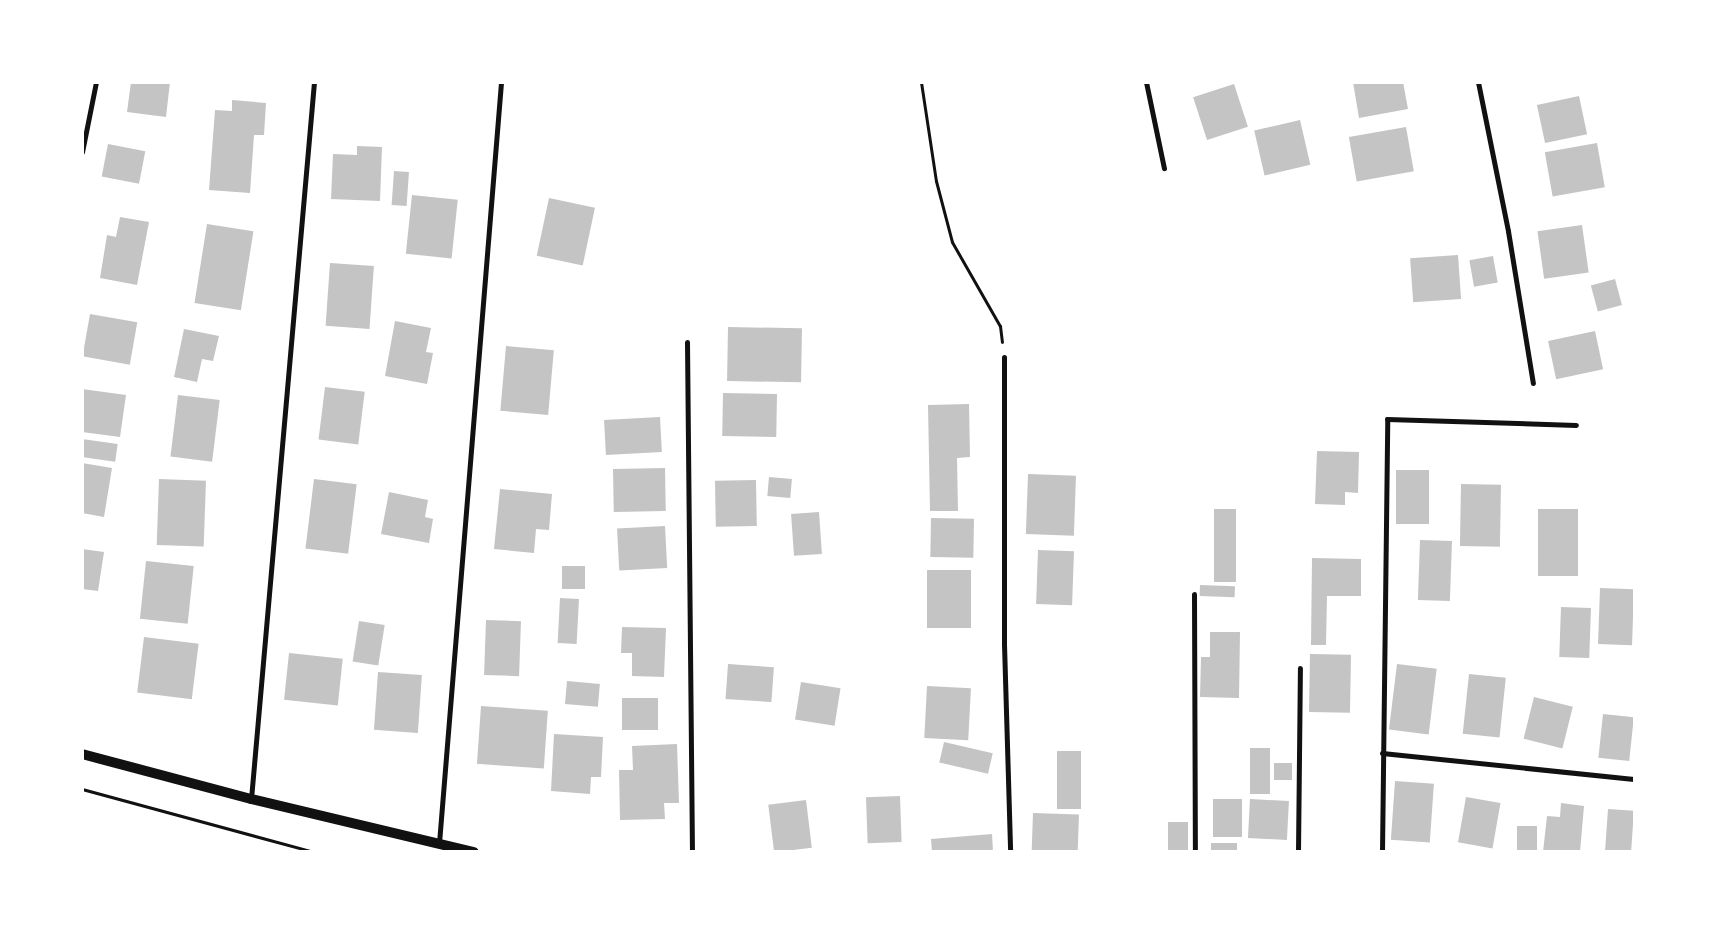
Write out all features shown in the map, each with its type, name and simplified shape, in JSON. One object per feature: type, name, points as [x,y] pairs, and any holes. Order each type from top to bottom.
[{"type":"main road","points":[[82,754],[251,799],[474,852]]},
{"type":"street","points":[[82,152],[96,82]]},
{"type":"street","points":[[251,799],[314,82]]},
{"type":"street","points":[[439,843],[501,82]]},
{"type":"street","points":[[1146,82],[1164,168]]},
{"type":"street","points":[[1478,82],[1508,231],[1533,383]]},
{"type":"street","points":[[82,114],[89,116]]},
{"type":"street","points":[[687,342],[692,852]]},
{"type":"street","points":[[1004,358],[1004,644],[1010,852]]},
{"type":"street","points":[[1382,852],[1387,419],[1576,425]]},
{"type":"street","points":[[1194,594],[1195,852]]},
{"type":"street","points":[[1298,852],[1300,668]]},
{"type":"street","points":[[1382,753],[1634,779]]},
{"type":"path","points":[[922,82],[936,181],[952,242],[1000,326],[1004,358]]},
{"type":"path","points":[[82,789],[314,852]]},
{"type":"building","points":[[131,82],[170,82],[166,117],[127,112]]},
{"type":"building","points":[[1353,82],[1403,82],[1408,109],[1359,118]]},
{"type":"building","points":[[1234,84],[1248,127],[1207,140],[1193,97]]},
{"type":"building","points":[[1579,96],[1587,134],[1545,143],[1537,105]]},
{"type":"building","points":[[232,100],[266,103],[264,135],[254,135],[250,193],[209,190],[215,110],[232,111]]},
{"type":"building","points":[[1300,120],[1310,165],[1265,175],[1254,131]]},
{"type":"building","points":[[1406,127],[1414,171],[1357,181],[1349,137]]},
{"type":"building","points":[[1597,143],[1605,187],[1553,197],[1545,152]]},
{"type":"building","points":[[108,144],[145,151],[139,184],[102,176]]},
{"type":"building","points":[[357,146],[382,147],[380,201],[331,199],[333,154],[357,155]]},
{"type":"building","points":[[394,171],[409,172],[407,206],[392,205]]},
{"type":"building","points":[[412,195],[458,200],[452,258],[406,254]]},
{"type":"building","points":[[549,198],[595,208],[583,265],[537,256]]},
{"type":"building","points":[[120,217],[149,222],[137,285],[100,278],[107,235],[116,237]]},
{"type":"building","points":[[207,224],[253,231],[241,310],[194,303]]},
{"type":"building","points":[[1582,225],[1589,273],[1544,279],[1537,231]]},
{"type":"building","points":[[1458,255],[1461,299],[1413,302],[1410,258]]},
{"type":"building","points":[[1493,256],[1498,283],[1474,287],[1469,260]]},
{"type":"building","points":[[330,263],[374,266],[369,329],[326,326]]},
{"type":"building","points":[[1615,279],[1622,305],[1598,312],[1591,285]]},
{"type":"building","points":[[90,314],[137,322],[130,365],[83,356]]},
{"type":"building","points":[[395,321],[431,328],[426,352],[433,353],[427,384],[385,376]]},
{"type":"building","points":[[728,327],[802,328],[801,382],[727,381]]},
{"type":"building","points":[[184,329],[219,336],[213,361],[202,359],[197,382],[174,377]]},
{"type":"building","points":[[1595,331],[1603,369],[1556,379],[1548,341]]},
{"type":"building","points":[[506,346],[554,350],[548,415],[500,411]]},
{"type":"building","points":[[325,387],[365,392],[358,444],[319,440]]},
{"type":"building","points":[[82,389],[126,395],[120,437],[82,432]]},
{"type":"building","points":[[723,393],[777,394],[776,437],[722,436]]},
{"type":"building","points":[[178,395],[220,400],[212,462],[170,457]]},
{"type":"building","points":[[969,404],[970,457],[957,458],[958,511],[930,511],[928,405]]},
{"type":"building","points":[[660,417],[662,452],[606,455],[604,420]]},
{"type":"building","points":[[82,439],[118,444],[115,462],[82,457]]},
{"type":"building","points":[[1317,451],[1359,452],[1358,493],[1345,492],[1345,505],[1315,504]]},
{"type":"building","points":[[82,463],[112,468],[104,517],[82,513]]},
{"type":"building","points":[[665,468],[666,511],[614,512],[613,469]]},
{"type":"building","points":[[1396,470],[1429,470],[1429,524],[1396,524]]},
{"type":"building","points":[[1028,474],[1076,476],[1074,536],[1026,534]]},
{"type":"building","points":[[769,477],[792,479],[790,498],[767,496]]},
{"type":"building","points":[[159,479],[206,481],[204,547],[157,545]]},
{"type":"building","points":[[314,479],[357,484],[348,554],[305,548]]},
{"type":"building","points":[[756,480],[757,526],[716,527],[715,481]]},
{"type":"building","points":[[1461,484],[1501,485],[1500,547],[1460,546]]},
{"type":"building","points":[[500,489],[552,494],[549,530],[536,529],[534,553],[494,549]]},
{"type":"building","points":[[389,492],[428,500],[425,517],[433,519],[429,543],[381,534]]},
{"type":"building","points":[[1214,509],[1236,509],[1236,582],[1214,582]]},
{"type":"building","points":[[1538,509],[1578,509],[1578,576],[1538,576]]},
{"type":"building","points":[[819,512],[822,554],[794,556],[791,514]]},
{"type":"building","points":[[931,518],[974,519],[973,558],[930,557]]},
{"type":"building","points":[[665,526],[667,568],[619,570],[617,529]]},
{"type":"building","points":[[1420,540],[1452,541],[1450,601],[1418,600]]},
{"type":"building","points":[[82,549],[104,552],[98,591],[82,589]]},
{"type":"building","points":[[1038,550],[1074,551],[1072,605],[1036,604]]},
{"type":"building","points":[[1312,558],[1361,559],[1361,596],[1327,596],[1326,645],[1311,645]]},
{"type":"building","points":[[146,561],[194,566],[188,624],[140,619]]},
{"type":"building","points":[[562,566],[585,566],[585,589],[562,589]]},
{"type":"building","points":[[927,570],[971,570],[971,628],[927,628]]},
{"type":"building","points":[[1200,585],[1235,586],[1235,597],[1200,596]]},
{"type":"building","points":[[1600,588],[1634,589],[1632,645],[1598,644]]},
{"type":"building","points":[[560,598],[579,599],[577,644],[558,643]]},
{"type":"building","points":[[1561,607],[1591,608],[1589,658],[1559,657]]},
{"type":"building","points":[[486,620],[521,621],[519,676],[484,675]]},
{"type":"building","points":[[359,621],[385,625],[378,666],[353,661]]},
{"type":"building","points":[[622,627],[666,628],[664,677],[632,676],[632,653],[621,653]]},
{"type":"building","points":[[1210,632],[1240,632],[1239,698],[1200,697],[1201,657],[1210,657]]},
{"type":"building","points":[[144,637],[199,644],[192,699],[137,693]]},
{"type":"building","points":[[289,653],[343,659],[338,705],[284,700]]},
{"type":"building","points":[[1310,654],[1351,655],[1350,713],[1309,712]]},
{"type":"building","points":[[728,664],[774,667],[771,702],[726,699]]},
{"type":"building","points":[[1397,664],[1437,669],[1429,734],[1389,730]]},
{"type":"building","points":[[378,672],[422,675],[418,733],[374,730]]},
{"type":"building","points":[[1469,674],[1506,678],[1500,738],[1463,734]]},
{"type":"building","points":[[567,681],[600,684],[598,707],[565,704]]},
{"type":"building","points":[[801,682],[841,688],[835,726],[795,720]]},
{"type":"building","points":[[927,686],[971,688],[968,740],[924,738]]},
{"type":"building","points":[[1534,697],[1573,707],[1562,748],[1524,739]]},
{"type":"building","points":[[622,698],[658,698],[658,730],[622,730]]},
{"type":"building","points":[[481,706],[548,711],[544,769],[477,764]]},
{"type":"building","points":[[1603,714],[1634,717],[1629,761],[1598,758]]},
{"type":"building","points":[[554,734],[603,737],[601,777],[591,777],[590,794],[551,791]]},
{"type":"building","points":[[944,742],[993,753],[988,774],[939,762]]},
{"type":"building","points":[[677,744],[679,803],[664,803],[665,819],[620,820],[619,770],[633,770],[632,746]]},
{"type":"building","points":[[1250,748],[1270,748],[1270,794],[1250,794]]},
{"type":"building","points":[[1057,751],[1081,751],[1081,809],[1057,809]]},
{"type":"building","points":[[1274,763],[1292,763],[1292,780],[1274,780]]},
{"type":"building","points":[[1395,781],[1434,784],[1430,843],[1391,840]]},
{"type":"building","points":[[900,796],[902,842],[868,843],[866,797]]},
{"type":"building","points":[[1466,797],[1500,803],[1492,848],[1458,842]]},
{"type":"building","points":[[1213,799],[1242,799],[1242,837],[1213,837]]},
{"type":"building","points":[[1250,799],[1289,801],[1287,840],[1248,838]]},
{"type":"building","points":[[806,800],[812,848],[774,852],[768,805]]},
{"type":"building","points":[[1561,803],[1584,806],[1580,852],[1543,852],[1547,816],[1560,817]]},
{"type":"building","points":[[1608,809],[1634,811],[1631,852],[1605,852]]},
{"type":"building","points":[[1033,813],[1079,815],[1078,852],[1032,852]]},
{"type":"building","points":[[1168,822],[1188,822],[1188,852],[1168,852]]},
{"type":"building","points":[[1517,826],[1537,826],[1537,852],[1517,852]]},
{"type":"building","points":[[992,834],[993,852],[932,852],[931,839]]},
{"type":"building","points":[[1211,843],[1237,843],[1237,852],[1211,852]]}]
